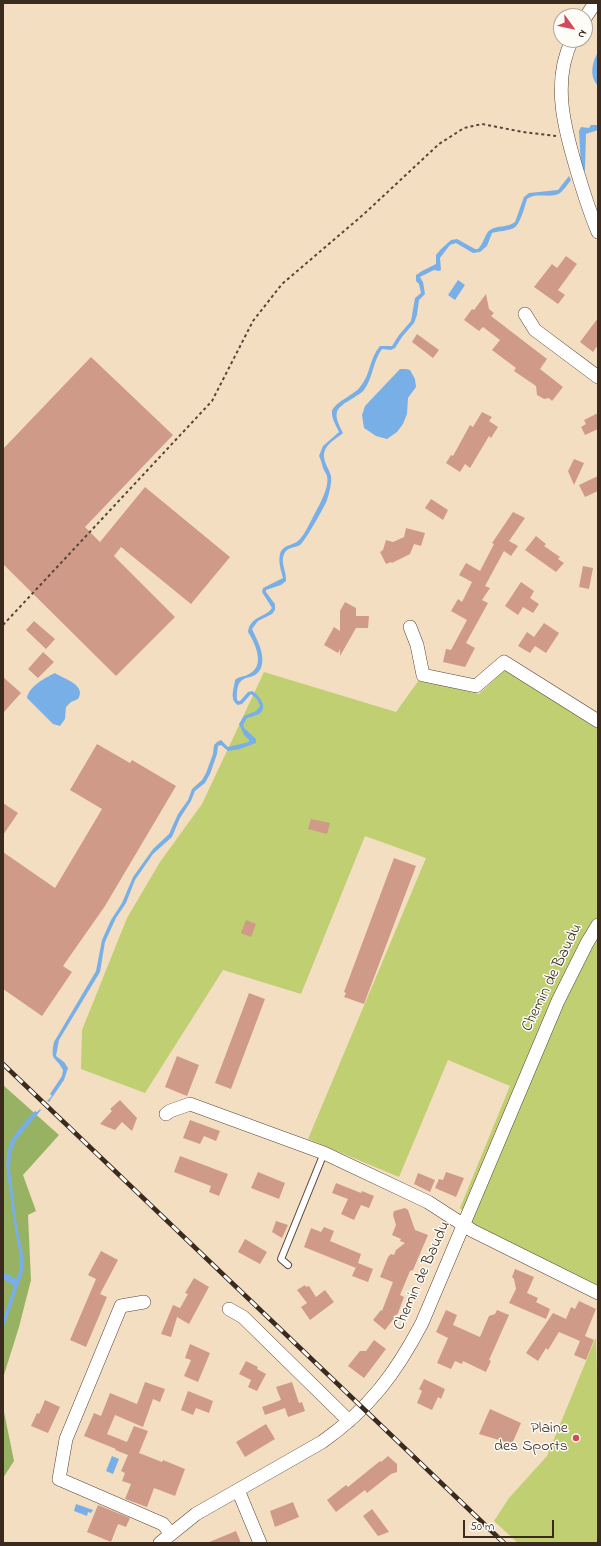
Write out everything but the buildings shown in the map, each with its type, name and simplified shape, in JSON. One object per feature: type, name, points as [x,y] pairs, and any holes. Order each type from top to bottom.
[{"type":"street","points":[[568,48],[566,53],[561,83],[563,117],[567,137],[591,216],[598,232]]},
{"type":"street","points":[[525,314],[535,330],[598,378]]},
{"type":"street","points":[[410,628],[417,645],[423,675],[476,686],[504,662],[598,721]]},
{"type":"street","name":"Chemin de Baudu","points":[[160,1543],[196,1514],[322,1442],[349,1421],[374,1397],[397,1368],[422,1323],[558,1001],[598,924]]},
{"type":"street","points":[[166,1114],[170,1111],[190,1104],[324,1153],[428,1202],[464,1226],[598,1293]]},
{"type":"street","points":[[144,1302],[121,1306],[66,1438],[59,1479],[163,1524],[171,1534]]},
{"type":"street","points":[[229,1309],[243,1317],[349,1421]]},
{"type":"street","points":[[238,1490],[260,1543]]},
{"type":"lane","points":[[288,1265],[281,1259],[324,1153]]},
{"type":"path","points":[[3,625],[212,401],[253,321],[282,284],[364,214],[440,144],[464,128],[482,124],[523,132],[567,137]]},
{"type":"green space","points":[[505,670],[598,729],[598,1291],[475,1225],[460,1208],[510,1086],[448,1060],[399,1177],[308,1139],[426,858],[365,836],[301,994],[223,970],[145,1093],[81,1069],[82,1030],[127,918],[160,862],[202,804],[264,672],[396,712],[419,680],[479,694]]},
{"type":"green space","points":[[3,1085],[59,1135],[23,1175],[36,1211],[28,1215],[31,1280],[19,1327],[3,1378]]},
{"type":"green space","name":"Plaine des Sports","points":[[596,1337],[598,1543],[518,1543],[494,1521],[509,1498],[547,1456]]},
{"type":"green space","points":[[3,1407],[14,1461],[3,1478]]},
{"type":"water","points":[[598,52],[598,86],[593,78],[592,69]]},
{"type":"water","points":[[591,125],[598,125],[598,130],[586,134],[585,170],[583,173],[581,166],[579,131],[581,127],[589,128]]},
{"type":"water","points":[[569,176],[571,180],[560,193],[556,195],[535,196],[527,199],[522,215],[516,226],[509,230],[492,233],[487,246],[480,252],[473,253],[456,243],[450,245],[440,258],[441,270],[434,270],[420,277],[423,282],[425,294],[419,300],[417,315],[414,323],[395,348],[391,350],[382,349],[364,390],[338,409],[338,422],[343,433],[328,445],[324,453],[331,476],[327,500],[302,543],[285,552],[283,564],[286,574],[286,581],[281,585],[266,590],[275,604],[275,610],[272,614],[258,621],[252,629],[262,653],[261,668],[255,675],[244,679],[238,686],[238,701],[240,701],[248,692],[252,691],[262,701],[262,711],[259,714],[247,718],[243,725],[244,728],[256,739],[256,743],[240,749],[228,751],[221,745],[218,746],[217,754],[210,774],[205,783],[195,791],[191,801],[180,818],[172,837],[153,854],[135,880],[126,903],[116,918],[105,942],[100,972],[59,1040],[56,1056],[64,1062],[68,1068],[64,1080],[49,1102],[47,1101],[52,1096],[50,1094],[62,1076],[63,1070],[53,1056],[54,1042],[96,971],[102,940],[111,920],[122,903],[133,877],[153,849],[169,834],[178,814],[188,800],[192,789],[202,780],[206,773],[213,754],[214,745],[221,740],[228,747],[249,742],[239,724],[244,716],[256,711],[260,706],[257,699],[251,694],[242,704],[238,705],[235,703],[233,694],[235,680],[249,674],[257,666],[258,654],[254,642],[248,632],[249,627],[255,620],[266,614],[272,608],[262,592],[263,588],[283,578],[279,560],[281,551],[283,548],[297,542],[303,535],[325,492],[327,486],[327,476],[319,456],[323,446],[339,432],[332,416],[332,411],[337,405],[354,393],[364,382],[376,351],[380,346],[392,346],[411,321],[415,298],[421,293],[419,284],[416,281],[416,275],[436,264],[436,255],[441,249],[451,240],[457,239],[475,249],[478,249],[490,230],[515,222],[524,197],[529,193],[558,190]]},
{"type":"water","points":[[458,280],[465,285],[455,300],[448,295]]},
{"type":"water","points":[[400,369],[410,370],[415,379],[416,387],[408,398],[407,414],[403,424],[397,432],[387,439],[376,436],[364,428],[362,415],[365,406]]},
{"type":"water","points":[[55,673],[77,686],[80,694],[78,699],[71,702],[66,707],[65,719],[60,726],[53,724],[27,698],[34,686]]},
{"type":"water","points":[[40,1109],[41,1110],[16,1140],[11,1153],[10,1169],[17,1226],[23,1253],[23,1272],[3,1329],[3,1319],[14,1286],[3,1279],[3,1272],[16,1279],[20,1265],[7,1175],[6,1162],[8,1149],[15,1134],[21,1126],[35,1111],[37,1112]]},
{"type":"water","points":[[112,1456],[119,1459],[113,1474],[106,1471]]},
{"type":"water","points":[[76,1504],[93,1510],[91,1513],[88,1512],[87,1516],[74,1511]]},
{"type":"railway","points":[[3,1064],[504,1543]]},
{"type":"place","name":"Plaine des Sports","points":[[576,1438]]}]
